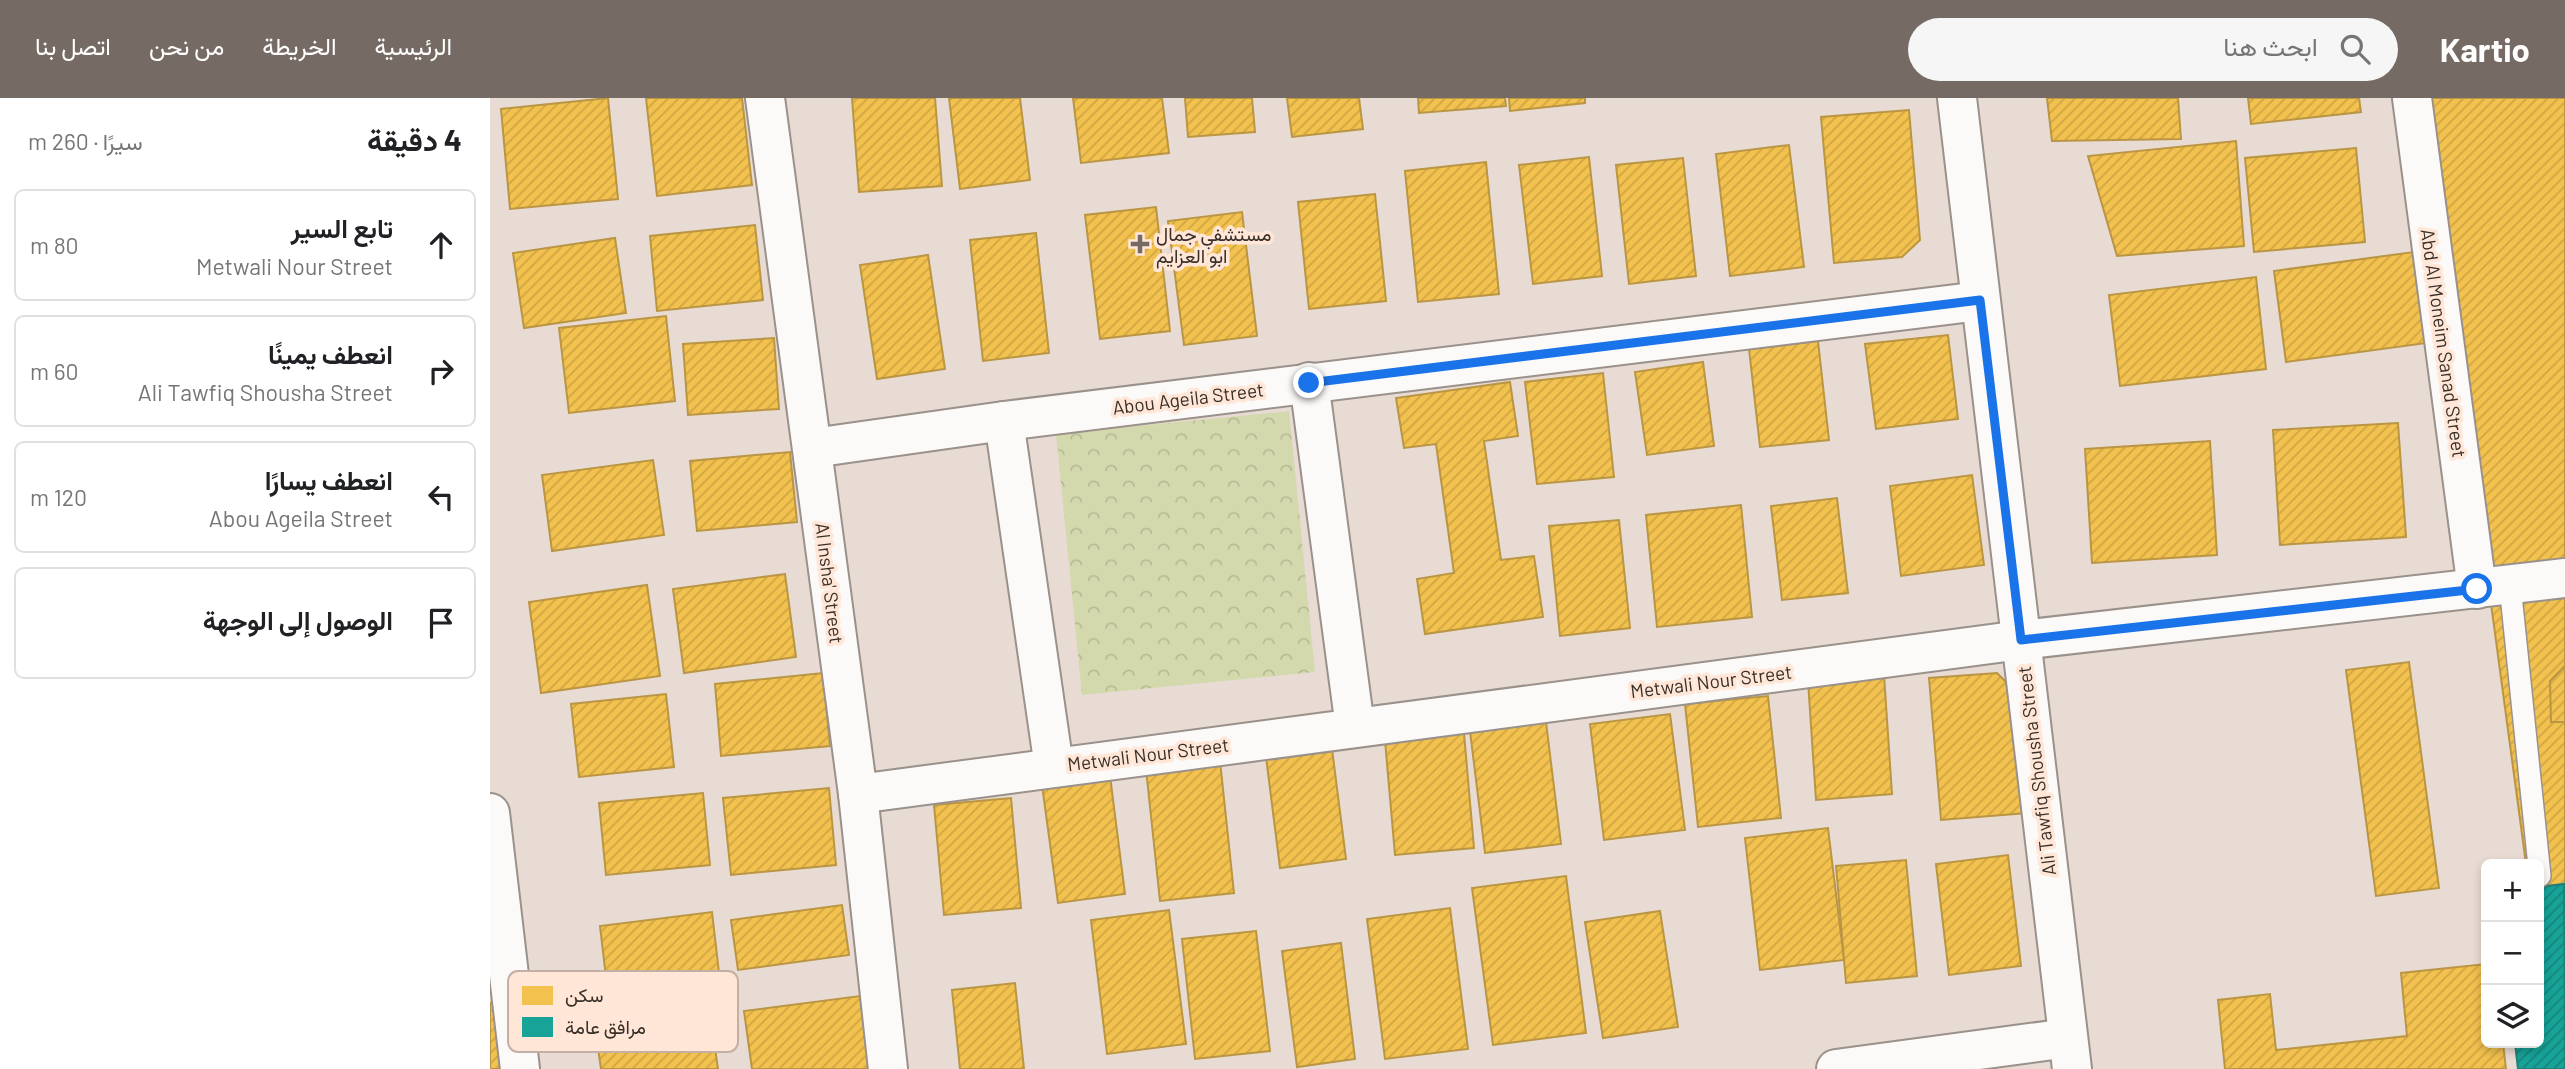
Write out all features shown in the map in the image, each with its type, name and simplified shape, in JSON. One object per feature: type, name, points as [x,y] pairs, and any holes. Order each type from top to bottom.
[{"type":"street","name":"Al Insha' Street","points":[[765,98],[858,794],[888,1069]]},
{"type":"street","name":"Ali Tawfiq Shousha Street","points":[[1957,98],[2070,1053]]},
{"type":"street","name":"Abd Al Moneim Sanad Street","points":[[2412,98],[2493,587]]},
{"type":"street","name":"Abou Ageila Street","points":[[813,448],[1004,421],[1980,300]]},
{"type":"street","points":[[1309,383],[1355,727]]},
{"type":"street","points":[[1004,421],[1054,767]]},
{"type":"street","name":"Metwali Nour Street","points":[[858,794],[2021,640],[2565,578]]},
{"type":"street","points":[[491,827],[508,971]]},
{"type":"street","points":[[1836,1069],[2070,1053]]},
{"type":"lane","points":[[2493,587],[2537,859]]},
{"type":"green space","points":[[1289,411],[1315,672],[1082,695],[1056,434]]},
{"type":"building: سكن","points":[[608,98],[618,199],[510,209],[501,109]]},
{"type":"building: سكن","points":[[646,98],[742,98],[752,185],[657,196]]},
{"type":"building: سكن","points":[[852,98],[935,98],[942,186],[859,192]]},
{"type":"building: سكن","points":[[949,98],[1020,98],[1030,180],[960,189]]},
{"type":"building: سكن","points":[[1073,98],[1162,98],[1169,153],[1081,163]]},
{"type":"building: سكن","points":[[1185,98],[1252,98],[1255,132],[1188,137]]},
{"type":"building: سكن","points":[[1287,98],[1359,98],[1363,129],[1292,137]]},
{"type":"building: سكن","points":[[1418,98],[1505,98],[1506,106],[1419,113]]},
{"type":"building: سكن","points":[[1509,98],[1585,98],[1585,103],[1510,111]]},
{"type":"building: سكن","points":[[2047,98],[2178,98],[2181,139],[2052,141]]},
{"type":"building: سكن","points":[[2248,98],[2359,98],[2361,112],[2251,124]]},
{"type":"building: سكن","points":[[2423,98],[2565,98],[2565,1069],[2554,1069],[2544,994],[2544,859],[2525,859]]},
{"type":"building: سكن","points":[[1909,110],[1920,240],[1902,257],[1834,263],[1821,117]]},
{"type":"building: سكن","points":[[2236,141],[2244,246],[2117,256],[2088,156]]},
{"type":"building: سكن","points":[[1789,145],[1804,267],[1730,276],[1716,154]]},
{"type":"building: سكن","points":[[2356,148],[2365,242],[2254,252],[2245,158]]},
{"type":"building: سكن","points":[[1589,157],[1602,276],[1533,284],[1519,165]]},
{"type":"building: سكن","points":[[1683,158],[1696,276],[1629,284],[1616,165]]},
{"type":"building: سكن","points":[[1486,162],[1499,294],[1418,302],[1405,171]]},
{"type":"building: سكن","points":[[1375,194],[1386,301],[1309,309],[1298,202]]},
{"type":"building: سكن","points":[[1156,207],[1170,331],[1100,339],[1085,215]]},
{"type":"building: سكن","points":[[1242,212],[1257,336],[1184,345],[1168,221]]},
{"type":"building: سكن","points":[[755,225],[763,300],[657,311],[650,236]]},
{"type":"building: سكن","points":[[1036,233],[1049,353],[983,361],[970,240]]},
{"type":"building: سكن","points":[[615,238],[626,313],[524,328],[513,253]]},
{"type":"building: سكن","points":[[2421,251],[2434,342],[2286,362],[2274,271]]},
{"type":"building: سكن","points":[[928,255],[945,369],[877,379],[860,265]]},
{"type":"building: سكن","points":[[2256,277],[2266,369],[2120,386],[2109,295]]},
{"type":"building: سكن","points":[[666,316],[675,401],[569,413],[559,328]]},
{"type":"building: سكن","points":[[1948,335],[1958,419],[1876,429],[1865,344]]},
{"type":"building: سكن","points":[[774,338],[779,409],[688,415],[683,344]]},
{"type":"building: سكن","points":[[1818,341],[1829,440],[1760,447],[1749,349]]},
{"type":"building: سكن","points":[[1703,362],[1714,446],[1647,455],[1635,372]]},
{"type":"building: سكن","points":[[1603,373],[1614,477],[1537,484],[1525,382]]},
{"type":"building: سكن","points":[[1510,382],[1518,436],[1484,441],[1501,560],[1534,556],[1543,617],[1425,634],[1417,579],[1454,573],[1436,444],[1404,448],[1396,398]]},
{"type":"building: سكن","points":[[2398,423],[2406,537],[2280,545],[2273,430]]},
{"type":"building: سكن","points":[[2210,441],[2217,555],[2092,563],[2085,449]]},
{"type":"building: سكن","points":[[790,452],[797,522],[697,531],[690,461]]},
{"type":"building: سكن","points":[[653,460],[664,535],[552,551],[542,475]]},
{"type":"building: سكن","points":[[1972,475],[1984,565],[1901,576],[1890,486]]},
{"type":"building: سكن","points":[[1837,498],[1848,593],[1782,600],[1771,506]]},
{"type":"building: سكن","points":[[1741,505],[1752,617],[1657,627],[1646,515]]},
{"type":"building: سكن","points":[[1619,520],[1630,628],[1560,636],[1549,526]]},
{"type":"building: سكن","points":[[785,574],[796,657],[684,673],[673,589]]},
{"type":"building: سكن","points":[[647,585],[660,676],[541,693],[529,602]]},
{"type":"building: سكن","points":[[2409,662],[2439,888],[2376,896],[2346,670]]},
{"type":"building: سكن","points":[[2565,666],[2565,722],[2551,722],[2550,681]]},
{"type":"building: سكن","points":[[823,673],[830,746],[721,756],[715,684]]},
{"type":"building: سكن","points":[[1997,673],[2017,693],[2027,813],[1941,820],[1929,678]]},
{"type":"building: سكن","points":[[1884,675],[1892,794],[1816,800],[1808,681]]},
{"type":"building: سكن","points":[[666,694],[674,767],[579,777],[571,704]]},
{"type":"building: سكن","points":[[1768,696],[1781,818],[1698,827],[1685,704]]},
{"type":"building: سكن","points":[[1670,714],[1685,830],[1604,840],[1590,724]]},
{"type":"building: سكن","points":[[1463,722],[1474,848],[1395,855],[1384,729]]},
{"type":"building: سكن","points":[[1546,722],[1561,844],[1485,853],[1470,731]]},
{"type":"building: سكن","points":[[1331,741],[1346,859],[1280,868],[1265,749]]},
{"type":"building: سكن","points":[[1220,761],[1234,893],[1160,901],[1146,769]]},
{"type":"building: سكن","points":[[1110,776],[1125,894],[1058,903],[1042,785]]},
{"type":"building: سكن","points":[[829,788],[836,865],[731,875],[723,798]]},
{"type":"building: سكن","points":[[703,793],[710,865],[606,875],[599,803]]},
{"type":"building: سكن","points":[[1011,798],[1021,908],[944,915],[934,805]]},
{"type":"building: سكن","points":[[1828,828],[1844,960],[1760,970],[1745,838]]},
{"type":"building: سكن","points":[[2008,855],[2021,966],[1949,975],[1936,864]]},
{"type":"building: سكن","points":[[1906,860],[1917,976],[1846,983],[1836,866]]},
{"type":"building: سكن","points":[[1566,876],[1586,1033],[1493,1045],[1472,888]]},
{"type":"building: سكن","points":[[842,905],[849,955],[738,970],[731,920]]},
{"type":"building: سكن","points":[[1450,908],[1468,1049],[1385,1059],[1367,919]]},
{"type":"building: سكن","points":[[1169,910],[1186,1044],[1107,1054],[1091,920]]},
{"type":"building: سكن","points":[[1660,911],[1678,1027],[1603,1038],[1585,922]]},
{"type":"building: سكن","points":[[712,912],[719,971],[605,971],[600,926]]},
{"type":"building: سكن","points":[[1256,931],[1270,1051],[1195,1059],[1182,939]]},
{"type":"building: سكن","points":[[1341,943],[1355,1059],[1297,1067],[1282,951]]},
{"type":"building: سكن","points":[[2481,965],[2481,1048],[2504,1048],[2506,1069],[2225,1069],[2218,1000],[2270,994],[2276,1050],[2407,1036],[2401,973]]},
{"type":"building: سكن","points":[[1015,983],[1024,1069],[960,1069],[952,990]]},
{"type":"building: سكن","points":[[860,996],[869,1069],[752,1069],[744,1011]]},
{"type":"building: سكن","points":[[493,1002],[502,1069],[490,1069],[490,1003]]},
{"type":"building: سكن","points":[[598,1052],[716,1052],[718,1069],[601,1069]]},
{"type":"building: مرافق عامة","points":[[2564,884],[2565,1069],[2518,1069],[2516,1048],[2544,1048],[2544,886]]},
{"type":"place","name":"مستشفي جمال ابو العزايم","points":[[1140,244]]},
{"type":"route","points":[[1309,383],[1980,300],[2021,640],[2477,589]]}]
